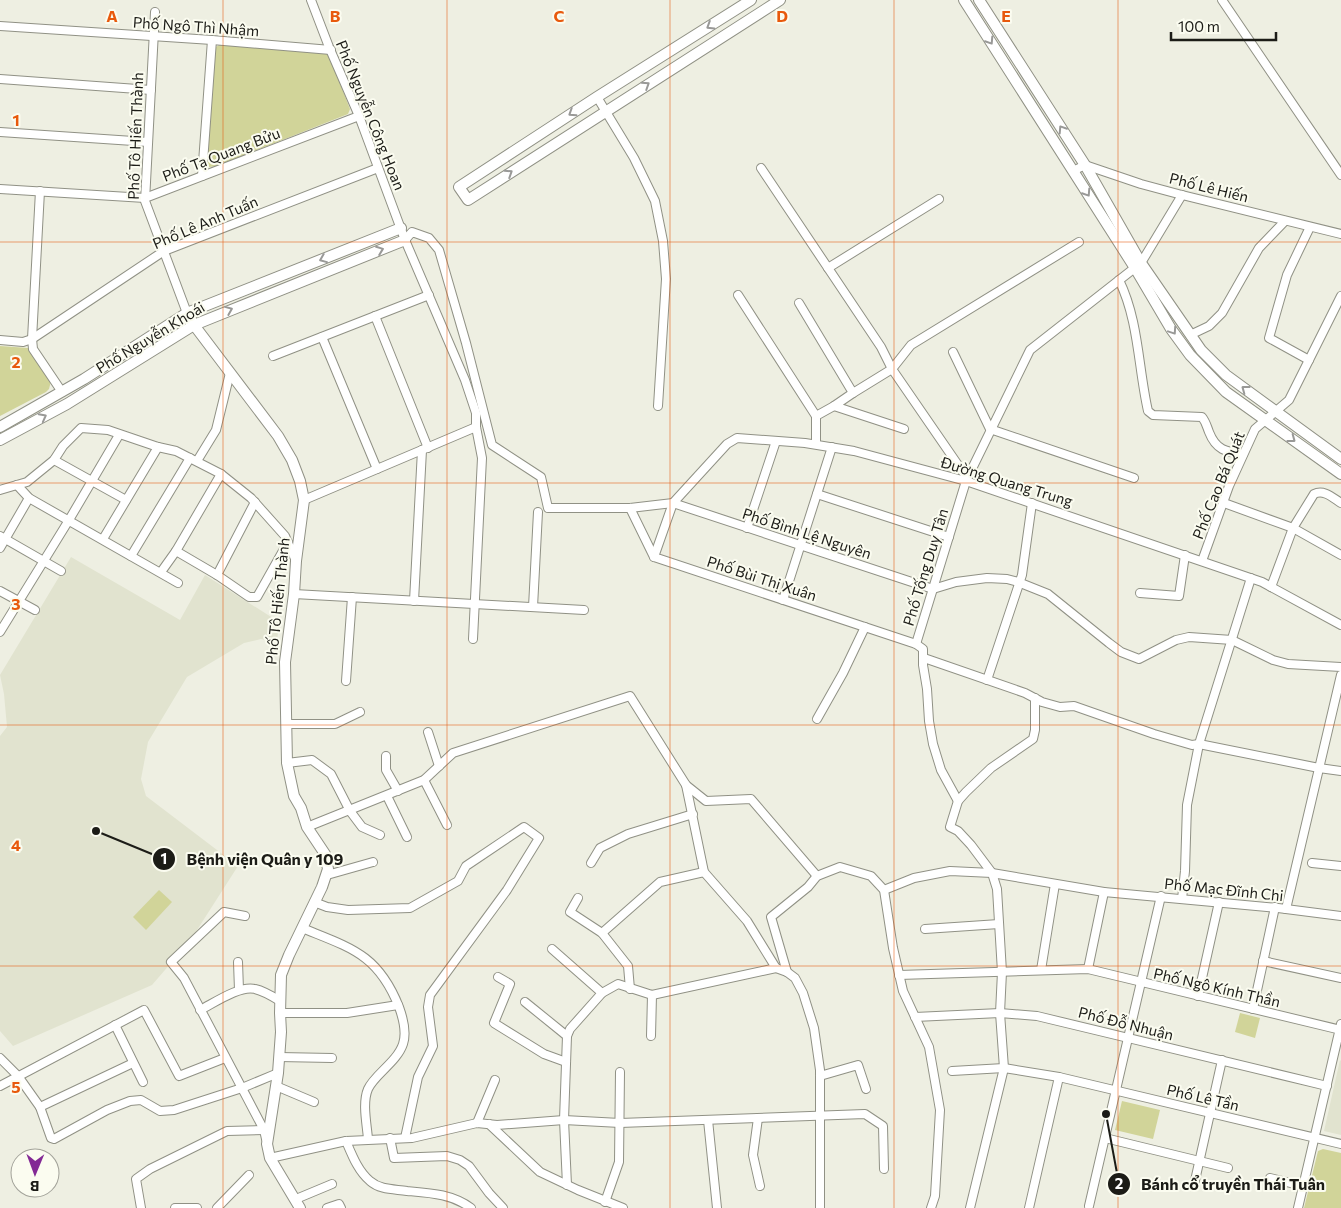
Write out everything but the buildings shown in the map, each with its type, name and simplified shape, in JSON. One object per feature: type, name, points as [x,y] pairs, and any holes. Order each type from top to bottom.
[{"type":"street","name":"Phố Nguyễn Công Hoan","points":[[311,0],[401,228],[409,236],[429,295],[466,380],[476,413],[476,428],[482,458],[473,639]]},
{"type":"street","points":[[751,0],[459,187],[468,200],[780,0]]},
{"type":"street","points":[[964,0],[1073,171],[1138,265],[1202,350],[1226,375],[1341,459]]},
{"type":"street","points":[[979,0],[1085,165],[1172,329],[1190,355],[1226,392],[1341,474]]},
{"type":"street","points":[[1222,0],[1341,175]]},
{"type":"street","name":"Phố Tô Hiến Thành","points":[[155,12],[145,198],[186,313],[278,436],[292,460],[300,480],[304,500],[296,561],[294,594],[284,662],[287,763],[294,796],[301,808],[307,828],[325,854],[328,869],[326,875]]},
{"type":"street","name":"Phố Ngô Thì Nhậm","points":[[0,26],[330,50]]},
{"type":"street","points":[[202,176],[212,40]]},
{"type":"street","points":[[0,79],[151,90]]},
{"type":"street","points":[[597,97],[634,158],[655,202],[663,241],[666,279],[658,406]]},
{"type":"street","name":"Phố Tạ Quang Bửu","points":[[0,189],[145,198],[358,116]]},
{"type":"street","points":[[0,132],[148,142]]},
{"type":"street","points":[[1073,171],[1085,165]]},
{"type":"street","name":"Phố Lê Hiến","points":[[1085,165],[1141,184],[1341,234]]},
{"type":"street","name":"Phố Lê Anh Tuấn","points":[[0,340],[23,342],[32,339],[164,251],[378,168]]},
{"type":"street","points":[[761,168],[966,479]]},
{"type":"street","points":[[40,191],[33,349],[62,392]]},
{"type":"street","points":[[1138,265],[1182,195]]},
{"type":"street","points":[[828,268],[939,199]]},
{"type":"street","points":[[1190,335],[1210,326],[1222,313],[1258,248],[1285,221]]},
{"type":"street","points":[[1309,360],[1269,338],[1287,275],[1310,227]]},
{"type":"street","name":"Phố Nguyễn Khoái","points":[[0,428],[62,392],[186,313],[401,228]]},
{"type":"street","points":[[409,236],[429,238],[439,250],[492,445],[541,477],[548,508],[630,508],[673,503],[654,557]]},
{"type":"street","name":"Phố Nguyễn Khoái","points":[[0,440],[67,404],[194,325],[409,236]]},
{"type":"street","points":[[816,416],[892,369],[911,345],[1079,242]]},
{"type":"street","name":"Phố Tống Duy Tân","points":[[958,801],[941,770],[933,744],[929,721],[928,689],[922,665],[924,658],[923,649],[916,644],[966,479],[1030,350],[1138,265]]},
{"type":"street","points":[[1119,280],[1132,313],[1142,386],[1148,411],[1153,415],[1202,418],[1217,447],[1229,452],[1243,454]]},
{"type":"street","points":[[273,356],[429,295]]},
{"type":"street","points":[[738,295],[816,416],[816,444]]},
{"type":"street","name":"Phố Cao Bá Quát","points":[[1202,561],[1229,486],[1254,429],[1289,400],[1341,299]]},
{"type":"street","points":[[799,303],[853,392]]},
{"type":"street","points":[[375,316],[425,449],[414,601]]},
{"type":"street","points":[[322,337],[377,469]]},
{"type":"street","points":[[953,352],[990,429],[1134,478]]},
{"type":"street","points":[[131,556],[216,430],[230,372]]},
{"type":"street","points":[[834,406],[904,429]]},
{"type":"street","points":[[0,490],[27,482],[54,460],[63,446],[81,428],[108,430],[119,435],[176,451],[221,474],[255,502],[285,536],[296,561]]},
{"type":"street","points":[[304,500],[476,428]]},
{"type":"street","points":[[0,632],[3,622],[19,601],[119,435]]},
{"type":"street","name":"Đường Quang Trung","points":[[673,503],[727,444],[737,438],[816,444],[854,451],[966,479],[1252,578],[1341,625]]},
{"type":"street","points":[[747,528],[776,441]]},
{"type":"street","points":[[103,540],[158,447]]},
{"type":"street","points":[[783,600],[832,447]]},
{"type":"street","points":[[54,460],[126,500]]},
{"type":"street","points":[[161,572],[176,551],[221,474]]},
{"type":"street","points":[[17,485],[29,498],[178,583]]},
{"type":"street","points":[[1271,587],[1293,528],[1311,498],[1317,492],[1325,493],[1341,503]]},
{"type":"street","points":[[817,494],[949,537]]},
{"type":"street","points":[[0,548],[3,537],[29,498]]},
{"type":"street","points":[[217,575],[255,502]]},
{"type":"street","name":"Phố Bình Lệ Nguyên","points":[[673,503],[933,589]]},
{"type":"street","points":[[987,680],[1018,582],[1022,575],[1032,503]]},
{"type":"street","points":[[1224,503],[1293,528],[1341,555]]},
{"type":"street","points":[[630,508],[654,557]]},
{"type":"street","points":[[533,607],[538,512]]},
{"type":"street","points":[[3,537],[61,571]]},
{"type":"street","points":[[176,551],[253,598],[256,597],[288,542]]},
{"type":"street","points":[[1140,593],[1179,596],[1185,555]]},
{"type":"street","name":"Phố Bùi Thị Xuân","points":[[654,557],[916,644]]},
{"type":"street","points":[[933,589],[956,582],[987,578],[1007,579],[1018,582],[1048,594],[1121,652],[1139,659],[1176,640],[1189,637],[1232,640],[1273,660],[1288,664],[1341,667]]},
{"type":"street","points":[[1182,898],[1185,871],[1187,805],[1199,744],[1252,578]]},
{"type":"street","points":[[0,591],[35,610]]},
{"type":"street","points":[[294,594],[584,610]]},
{"type":"street","points":[[346,681],[352,597]]},
{"type":"street","points":[[817,719],[843,673],[864,627]]},
{"type":"street","points":[[924,658],[1025,693],[1042,702],[1060,707],[1074,706],[1192,745],[1199,744],[1341,771]]},
{"type":"street","points":[[1286,909],[1341,675]]},
{"type":"street","points":[[307,828],[424,780],[453,754],[630,696],[686,785],[704,872],[747,921],[776,968]]},
{"type":"street","points":[[970,1208],[1004,1068],[1000,1014],[1002,972],[997,889],[992,873],[972,845],[958,831],[950,827],[958,801],[992,768],[1033,739],[1035,730],[1034,698]]},
{"type":"street","points":[[286,724],[335,724],[360,712]]},
{"type":"street","points":[[428,732],[439,766]]},
{"type":"street","points":[[386,756],[386,770],[398,791]]},
{"type":"street","points":[[287,763],[312,760],[331,774],[350,811],[362,827],[380,835]]},
{"type":"street","points":[[424,780],[447,825]]},
{"type":"street","points":[[686,785],[706,801]]},
{"type":"street","points":[[387,796],[407,837]]},
{"type":"street","points":[[690,801],[751,799],[817,876]]},
{"type":"street","points":[[590,863],[600,848],[628,834],[693,814]]},
{"type":"street","points":[[314,902],[327,907],[348,910],[410,908],[458,881],[466,866],[524,827],[539,838],[507,890],[430,995],[428,1007],[433,1046],[418,1077],[405,1138]]},
{"type":"street","points":[[267,1144],[278,1073],[282,975],[289,955],[326,875],[373,862]]},
{"type":"street","points":[[1312,863],[1341,866]]},
{"type":"street","points":[[787,972],[772,917],[808,887],[817,876],[840,867],[871,876],[884,890],[903,991],[929,1048],[940,1110],[935,1196],[931,1208]]},
{"type":"street","points":[[884,890],[914,878],[950,871],[992,873]]},
{"type":"street","points":[[602,933],[660,882],[704,872]]},
{"type":"street","name":"Phố Mạc Đĩnh Chi","points":[[992,873],[1104,892],[1275,907],[1341,916]]},
{"type":"street","points":[[1041,970],[1055,884]]},
{"type":"street","points":[[1088,969],[1104,892]]},
{"type":"street","points":[[1089,1206],[1161,896]]},
{"type":"street","points":[[578,898],[570,912],[602,933],[628,966],[630,989]]},
{"type":"street","points":[[1198,996],[1219,902]]},
{"type":"street","points":[[1253,1009],[1275,907]]},
{"type":"street","points":[[245,916],[224,912],[171,962],[184,978],[242,1088],[264,1130],[270,1158],[298,1203],[332,1184]]},
{"type":"street","points":[[925,929],[999,924]]},
{"type":"street","points":[[302,928],[359,952],[373,964],[391,988],[403,1018],[405,1034],[403,1045],[391,1063],[368,1088],[366,1102],[368,1139]]},
{"type":"street","points":[[552,949],[602,993]]},
{"type":"street","points":[[1264,961],[1341,978]]},
{"type":"street","points":[[238,962],[239,990]]},
{"type":"street","points":[[567,1185],[564,1120],[567,1036],[570,1029],[602,993],[618,984],[652,995],[776,968],[796,978],[814,1028],[820,1076],[820,1208]]},
{"type":"street","name":"Phố Ngô Kính Thần","points":[[899,975],[1088,969],[1341,1028]]},
{"type":"street","points":[[498,978],[510,984],[494,1023],[544,1054],[566,1062]]},
{"type":"street","points":[[200,1010],[239,990],[256,989],[280,1001]]},
{"type":"street","points":[[651,1036],[652,995]]},
{"type":"street","points":[[525,1002],[567,1036]]},
{"type":"street","points":[[280,1013],[347,1012],[398,1005]]},
{"type":"street","points":[[0,1086],[144,1010],[179,1076],[226,1058]]},
{"type":"street","name":"Phố Đỗ Nhuận","points":[[915,1017],[1000,1014],[1037,1016],[1327,1086]]},
{"type":"street","points":[[115,1025],[143,1082]]},
{"type":"street","points":[[1298,1208],[1341,1028]]},
{"type":"street","points":[[279,1057],[332,1058]]},
{"type":"street","points":[[0,1058],[18,1076],[40,1107],[50,1138],[54,1139],[106,1110],[130,1101],[140,1100],[160,1111],[166,1111],[242,1088],[278,1073]]},
{"type":"street","points":[[1194,1185],[1222,1060]]},
{"type":"street","points":[[40,1107],[133,1063]]},
{"type":"street","points":[[820,1076],[858,1065],[866,1089]]},
{"type":"street","name":"Phố Lê Tần","points":[[952,1071],[1004,1068],[1059,1077],[1341,1144]]},
{"type":"street","points":[[605,1202],[619,1162],[620,1072]]},
{"type":"street","points":[[1028,1208],[1059,1077]]},
{"type":"street","points":[[477,1123],[495,1080]]},
{"type":"street","points":[[276,1086],[314,1102]]},
{"type":"street","points":[[270,1158],[346,1141],[405,1138],[477,1123],[497,1125],[564,1120],[620,1124],[864,1114],[883,1126],[884,1169]]},
{"type":"street","points":[[758,1118],[753,1155],[760,1186]]},
{"type":"street","points":[[708,1120],[717,1208]]},
{"type":"street","points":[[489,1124],[540,1172],[605,1202],[623,1208]]},
{"type":"street","points":[[141,1208],[136,1179],[150,1169],[227,1132],[264,1130]]},
{"type":"street","points":[[390,1138],[394,1158],[447,1156],[460,1160],[469,1166],[489,1194],[503,1208]]},
{"type":"street","points":[[1105,1138],[1228,1168]]},
{"type":"street","points":[[346,1141],[365,1177],[380,1187],[439,1194],[457,1199],[471,1208]]},
{"type":"street","points":[[217,1208],[249,1175]]},
{"type":"street","points":[[1270,1178],[1303,1186]]},
{"type":"street","points":[[328,1208],[339,1204],[341,1208]]},
{"type":"street","points":[[175,1208],[197,1208]]},
{"type":"shaded area","points":[[71,557],[180,620],[205,575],[279,622],[277,642],[261,639],[244,643],[187,677],[148,742],[141,779],[146,796],[238,866],[190,941],[152,985],[13,1046],[0,1031],[0,736],[7,727],[0,675]]},
{"type":"shaded area","points":[[1341,1061],[1341,1135],[1324,1131]]},
{"type":"green space","points":[[221,44],[327,53],[350,109],[348,114],[217,166],[209,167],[206,163],[214,48]]},
{"type":"green space","points":[[0,346],[28,348],[51,381],[46,392],[0,416]]},
{"type":"green space","points":[[159,890],[172,902],[146,930],[133,917]]},
{"type":"green space","points":[[1240,1013],[1260,1018],[1255,1038],[1235,1032]]},
{"type":"green space","points":[[1122,1101],[1160,1110],[1153,1139],[1115,1130]]},
{"type":"green space","points":[[1323,1149],[1341,1153],[1341,1208],[1304,1208],[1318,1151]]},
{"type":"place","name":"Bệnh viện Quân y 109","points":[[96,831]]},
{"type":"place","name":"Bánh cổ truyền Thái Tuân","points":[[1106,1114]]}]
